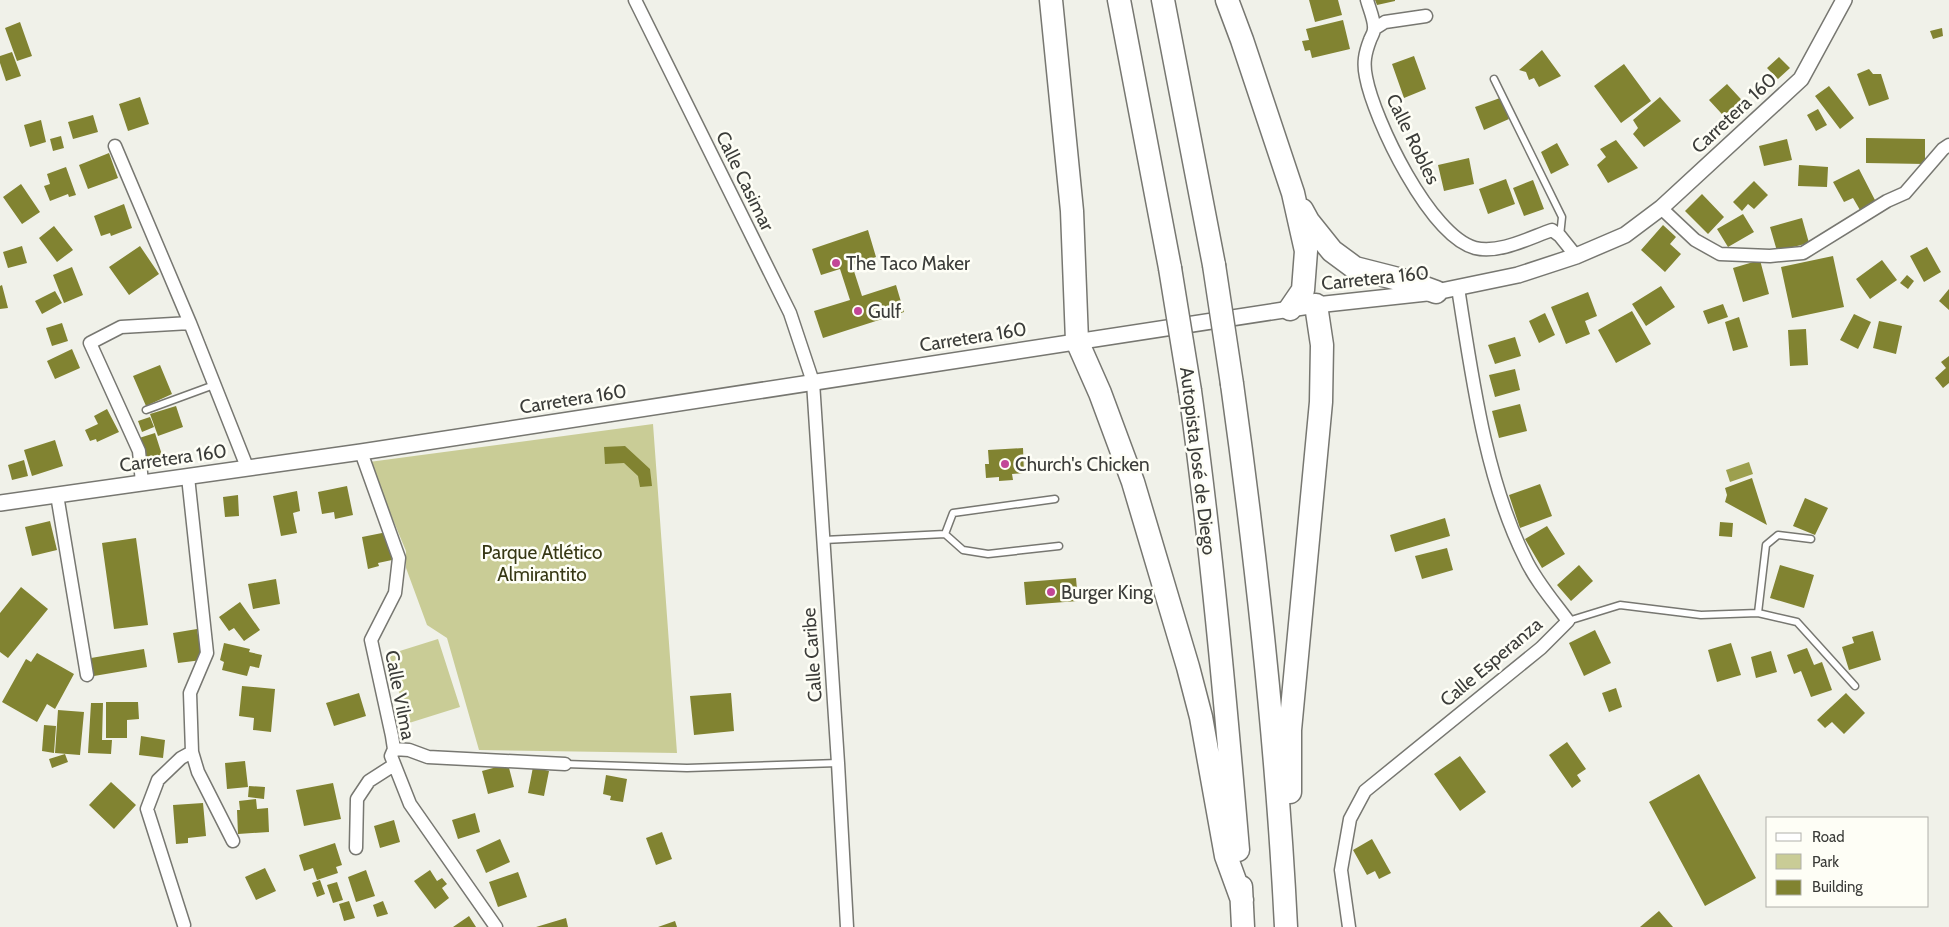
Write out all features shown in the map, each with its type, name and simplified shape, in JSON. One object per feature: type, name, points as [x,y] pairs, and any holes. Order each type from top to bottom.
[{"type":"highway","points":[[1051,0],[1072,211],[1077,341],[1100,393],[1133,482],[1188,667],[1200,717],[1226,856],[1242,900]]},
{"type":"highway","name":"Autopista José de Diego","points":[[1119,0],[1170,268],[1204,489],[1224,683],[1243,927]]},
{"type":"highway","points":[[1163,0],[1214,265],[1252,533],[1282,841],[1286,927]]},
{"type":"highway","points":[[1227,0],[1293,193],[1306,251],[1303,290],[1290,309]]},
{"type":"highway","points":[[1293,193],[1317,234],[1332,251],[1355,268],[1447,290]]},
{"type":"highway","points":[[1282,841],[1289,820],[1290,730],[1322,402],[1322,345],[1316,305]]},
{"type":"street","name":"Calle Casimar","points":[[635,0],[790,314],[813,382]]},
{"type":"street","points":[[1367,0],[1374,29],[1385,22],[1426,16]]},
{"type":"street","name":"Carretera 160","points":[[0,503],[361,452],[1316,305],[1447,290],[1518,275],[1576,256],[1625,234],[1661,208],[1801,79],[1844,0]]},
{"type":"street","name":"Calle Robles","points":[[1374,29],[1364,56],[1366,76],[1372,99],[1410,181],[1444,227],[1462,243],[1476,248],[1496,248],[1552,230],[1560,236]]},
{"type":"street","points":[[1661,208],[1695,240],[1720,254],[1770,256],[1803,253],[1887,201],[1905,193],[1943,148],[1949,145]]},
{"type":"street","points":[[115,146],[190,323],[247,467]]},
{"type":"street","points":[[1560,236],[1576,256]]},
{"type":"street","name":"Calle Esperanza","points":[[1349,927],[1342,870],[1350,819],[1365,791],[1541,648],[1568,622],[1525,560],[1509,522],[1486,442],[1468,353],[1447,290]]},
{"type":"street","points":[[142,483],[139,451],[90,343],[121,326],[190,323]]},
{"type":"street","name":"Calle Caribe","points":[[813,382],[847,927]]},
{"type":"street","name":"Calle Vilma","points":[[361,452],[400,558],[394,593],[370,640],[394,748],[391,756],[410,804],[496,927]]},
{"type":"street","points":[[188,477],[208,653],[190,693],[192,752],[198,772],[233,841]]},
{"type":"street","points":[[57,495],[87,675]]},
{"type":"street","points":[[394,748],[410,750],[428,758],[565,764]]},
{"type":"street","points":[[184,925],[147,809],[158,780],[181,758],[192,752]]},
{"type":"street","points":[[356,848],[357,800],[369,781],[394,765]]},
{"type":"lane","points":[[1494,79],[1562,217],[1560,236]]},
{"type":"lane","points":[[146,410],[214,385]]},
{"type":"lane","points":[[945,534],[953,513],[1055,499]]},
{"type":"lane","points":[[824,540],[945,534],[963,550],[988,554],[1059,546]]},
{"type":"lane","points":[[1758,613],[1766,545],[1778,535],[1811,539]]},
{"type":"lane","points":[[1568,622],[1620,605],[1701,615],[1758,613],[1797,622],[1855,686]]},
{"type":"lane","points":[[565,764],[687,768],[838,764]]},
{"type":"green space","name":"Parque Atlético Almirantito","points":[[653,424],[677,753],[479,750],[447,638],[427,625],[406,568],[406,551],[369,462]]},
{"type":"green space","points":[[438,639],[460,707],[409,723],[387,655]]},
{"type":"shaded area","points":[[1749,462],[1753,474],[1730,482],[1726,470]]},
{"type":"building","points":[[1309,0],[1338,0],[1342,15],[1315,22]]},
{"type":"building","points":[[1375,0],[1395,0],[1395,1],[1377,5]]},
{"type":"building","points":[[1343,20],[1350,49],[1312,58],[1310,50],[1305,51],[1302,41],[1309,40],[1306,29]]},
{"type":"building","points":[[20,22],[32,56],[17,61],[5,28]]},
{"type":"building","points":[[1942,28],[1943,36],[1933,39],[1930,31]]},
{"type":"building","points":[[1542,50],[1561,76],[1539,87],[1534,78],[1529,80],[1526,72],[1519,70]]},
{"type":"building","points":[[12,52],[21,76],[6,81],[0,63],[0,56]]},
{"type":"building","points":[[1414,56],[1426,89],[1404,98],[1392,64]]},
{"type":"building","points":[[1779,57],[1790,68],[1778,79],[1767,68]]},
{"type":"building","points":[[1624,64],[1651,101],[1621,123],[1594,86]]},
{"type":"building","points":[[1869,69],[1873,74],[1881,74],[1889,99],[1869,106],[1857,74]]},
{"type":"building","points":[[1727,84],[1750,109],[1732,125],[1709,100]]},
{"type":"building","points":[[1829,86],[1854,118],[1840,129],[1815,96]]},
{"type":"building","points":[[140,97],[149,124],[128,131],[119,104]]},
{"type":"building","points":[[1660,97],[1681,121],[1644,147],[1633,134],[1638,128],[1633,120]]},
{"type":"building","points":[[1500,98],[1509,119],[1484,130],[1475,107]]},
{"type":"building","points":[[1818,109],[1827,125],[1816,131],[1807,115]]},
{"type":"building","points":[[93,115],[98,132],[73,139],[68,122]]},
{"type":"building","points":[[41,120],[46,142],[30,147],[24,125]]},
{"type":"building","points":[[61,136],[64,148],[53,151],[50,139]]},
{"type":"building","points":[[1866,138],[1925,139],[1925,164],[1866,163]]},
{"type":"building","points":[[1787,139],[1792,160],[1764,166],[1759,146]]},
{"type":"building","points":[[1616,140],[1638,168],[1608,183],[1597,165],[1606,157],[1600,149]]},
{"type":"building","points":[[1557,143],[1569,165],[1551,174],[1541,152]]},
{"type":"building","points":[[109,153],[118,178],[88,189],[79,165]]},
{"type":"building","points":[[1469,158],[1474,184],[1444,191],[1438,165]]},
{"type":"building","points":[[1799,165],[1828,167],[1827,187],[1798,186]]},
{"type":"building","points":[[66,167],[76,195],[69,197],[68,194],[50,201],[44,186],[50,184],[47,174]]},
{"type":"building","points":[[1859,169],[1876,202],[1860,210],[1853,198],[1844,202],[1833,182]]},
{"type":"building","points":[[1506,179],[1515,204],[1488,214],[1479,189]]},
{"type":"building","points":[[1533,180],[1544,209],[1524,216],[1513,188]]},
{"type":"building","points":[[1754,181],[1768,195],[1754,209],[1748,204],[1742,211],[1733,202]]},
{"type":"building","points":[[21,184],[40,212],[22,224],[3,197]]},
{"type":"building","points":[[1702,194],[1724,217],[1708,234],[1685,211]]},
{"type":"building","points":[[124,204],[132,228],[111,236],[110,233],[101,236],[94,216]]},
{"type":"building","points":[[1743,214],[1754,232],[1728,247],[1717,229]]},
{"type":"building","points":[[1802,218],[1809,243],[1777,251],[1770,227]]},
{"type":"building","points":[[1663,225],[1676,237],[1670,244],[1681,254],[1665,272],[1641,250]]},
{"type":"building","points":[[54,226],[73,250],[57,262],[39,238]]},
{"type":"building","points":[[868,230],[876,257],[852,265],[862,296],[896,285],[904,312],[823,338],[814,311],[850,300],[840,269],[821,275],[812,249]]},
{"type":"building","points":[[22,246],[27,263],[8,268],[3,252]]},
{"type":"building","points":[[140,246],[159,274],[129,295],[109,267]]},
{"type":"building","points":[[1927,247],[1941,272],[1924,282],[1910,256]]},
{"type":"building","points":[[1833,256],[1844,307],[1792,318],[1781,267]]},
{"type":"building","points":[[1760,260],[1769,294],[1743,302],[1733,268]]},
{"type":"building","points":[[1882,260],[1897,280],[1870,299],[1856,279]]},
{"type":"building","points":[[72,267],[83,295],[64,303],[53,275]]},
{"type":"building","points":[[1907,275],[1914,281],[1908,289],[1900,283]]},
{"type":"building","points":[[2,285],[8,308],[0,309],[0,286]]},
{"type":"building","points":[[1661,286],[1675,307],[1646,326],[1632,304]]},
{"type":"building","points":[[1949,289],[1949,310],[1939,301]]},
{"type":"building","points":[[55,291],[62,303],[42,314],[35,301]]},
{"type":"building","points":[[1588,292],[1597,316],[1585,321],[1590,334],[1566,344],[1551,307]]},
{"type":"building","points":[[1723,304],[1728,317],[1708,324],[1703,311]]},
{"type":"building","points":[[1632,311],[1651,344],[1616,363],[1598,330]]},
{"type":"building","points":[[1545,313],[1555,335],[1539,343],[1529,321]]},
{"type":"building","points":[[1854,314],[1871,322],[1858,349],[1840,340]]},
{"type":"building","points":[[1739,317],[1748,347],[1733,351],[1725,322]]},
{"type":"building","points":[[1879,321],[1902,326],[1896,354],[1873,348]]},
{"type":"building","points":[[62,323],[68,341],[52,346],[46,328]]},
{"type":"building","points":[[1806,329],[1808,365],[1790,366],[1788,330]]},
{"type":"building","points":[[1515,337],[1521,356],[1495,364],[1488,345]]},
{"type":"building","points":[[72,349],[80,368],[55,379],[47,361]]},
{"type":"building","points":[[1949,356],[1949,383],[1943,388],[1935,378],[1946,368],[1941,362]]},
{"type":"building","points":[[160,365],[172,394],[146,406],[133,376]]},
{"type":"building","points":[[1515,369],[1520,390],[1495,397],[1489,375]]},
{"type":"building","points":[[1520,404],[1527,431],[1499,438],[1492,411]]},
{"type":"building","points":[[176,406],[183,427],[158,436],[150,414]]},
{"type":"building","points":[[107,409],[119,432],[97,442],[96,439],[90,441],[85,430],[98,424],[94,416]]},
{"type":"building","points":[[150,417],[154,427],[142,432],[138,421]]},
{"type":"building","points":[[155,433],[163,458],[143,464],[136,439]]},
{"type":"building","points":[[55,440],[63,466],[32,476],[24,450]]},
{"type":"building","points":[[625,446],[650,469],[652,486],[640,487],[638,476],[624,463],[605,464],[604,447]]},
{"type":"building","name":"Church's Chicken","points":[[1023,448],[1024,473],[1012,474],[1013,480],[999,481],[999,477],[986,478],[985,464],[989,464],[988,450]]},
{"type":"building","points":[[24,460],[28,476],[12,480],[8,465]]},
{"type":"building","points":[[1752,478],[1767,525],[1725,502],[1727,495],[1725,488]]},
{"type":"building","points":[[1540,484],[1552,516],[1520,528],[1509,495]]},
{"type":"building","points":[[347,486],[353,515],[335,519],[334,512],[322,514],[318,492]]},
{"type":"building","points":[[297,491],[300,511],[293,513],[297,533],[281,536],[273,496]]},
{"type":"building","points":[[238,495],[239,516],[225,517],[223,497]]},
{"type":"building","points":[[1805,498],[1828,508],[1815,535],[1793,526]]},
{"type":"building","points":[[1445,518],[1450,536],[1395,552],[1390,535]]},
{"type":"building","points":[[50,521],[57,550],[32,556],[25,527]]},
{"type":"building","points":[[1720,522],[1733,523],[1732,537],[1719,536]]},
{"type":"building","points":[[1547,526],[1565,554],[1542,568],[1525,539]]},
{"type":"building","points":[[387,532],[392,560],[378,563],[379,566],[368,569],[362,537]]},
{"type":"building","points":[[136,538],[148,625],[114,629],[102,543]]},
{"type":"building","points":[[1447,548],[1453,570],[1422,579],[1415,556]]},
{"type":"building","points":[[1579,565],[1593,581],[1571,601],[1557,585]]},
{"type":"building","points":[[1780,565],[1814,575],[1804,608],[1770,598]]},
{"type":"building","name":"Burger King","points":[[1076,578],[1078,601],[1026,605],[1024,582]]},
{"type":"building","points":[[276,579],[280,604],[253,609],[248,584]]},
{"type":"building","points":[[21,587],[48,609],[8,658],[0,652],[0,613]]},
{"type":"building","points":[[240,602],[260,630],[244,641],[234,628],[229,631],[219,617]]},
{"type":"building","points":[[197,629],[202,660],[178,663],[173,633]]},
{"type":"building","points":[[1595,630],[1611,663],[1584,676],[1569,643]]},
{"type":"building","points":[[1873,631],[1881,660],[1849,670],[1842,647],[1854,643],[1852,637]]},
{"type":"building","points":[[224,643],[250,649],[249,652],[262,655],[259,668],[250,666],[247,676],[222,670],[224,662],[220,660]]},
{"type":"building","points":[[1731,643],[1741,675],[1717,682],[1708,650]]},
{"type":"building","points":[[1807,648],[1814,665],[1822,662],[1832,690],[1811,697],[1801,671],[1794,674],[1787,655]]},
{"type":"building","points":[[144,649],[147,667],[94,676],[91,658]]},
{"type":"building","points":[[1771,651],[1777,672],[1756,678],[1751,657]]},
{"type":"building","points":[[37,653],[74,674],[55,709],[47,704],[37,722],[2,702],[26,659],[31,662]]},
{"type":"building","points":[[242,686],[275,689],[271,732],[253,730],[254,718],[239,716]]},
{"type":"building","points":[[1616,688],[1622,707],[1609,712],[1602,693]]},
{"type":"building","points":[[359,693],[366,716],[334,726],[326,703]]},
{"type":"building","points":[[731,693],[734,731],[694,735],[690,696]]},
{"type":"building","points":[[1846,693],[1865,713],[1844,734],[1832,722],[1825,728],[1817,720]]},
{"type":"building","points":[[106,702],[138,702],[139,719],[127,720],[127,738],[106,738]]},
{"type":"building","points":[[91,703],[103,703],[102,740],[112,740],[111,754],[88,753]]},
{"type":"building","points":[[58,710],[84,712],[80,755],[55,753]]},
{"type":"building","points":[[44,725],[56,726],[54,753],[42,751]]},
{"type":"building","points":[[141,736],[165,740],[163,758],[139,755]]},
{"type":"building","points":[[1567,742],[1586,769],[1577,775],[1581,781],[1572,788],[1549,755]]},
{"type":"building","points":[[65,754],[68,762],[52,768],[49,759]]},
{"type":"building","points":[[1460,756],[1486,792],[1460,811],[1434,774]]},
{"type":"building","points":[[245,761],[248,787],[227,789],[225,763]]},
{"type":"building","points":[[508,764],[514,787],[488,794],[482,771]]},
{"type":"building","points":[[533,767],[549,771],[544,796],[528,793]]},
{"type":"building","points":[[1699,774],[1756,878],[1705,906],[1649,802]]},
{"type":"building","points":[[606,775],[627,779],[623,802],[610,800],[611,796],[603,794]]},
{"type":"building","points":[[111,782],[136,805],[114,829],[89,805]]},
{"type":"building","points":[[333,783],[341,819],[304,826],[296,790]]},
{"type":"building","points":[[249,786],[265,787],[264,799],[248,797]]},
{"type":"building","points":[[256,799],[257,809],[268,808],[269,832],[238,834],[237,810],[240,810],[239,801]]},
{"type":"building","points":[[203,803],[206,836],[188,838],[188,843],[176,844],[173,805]]},
{"type":"building","points":[[475,813],[480,832],[458,839],[452,820]]},
{"type":"building","points":[[394,820],[400,842],[380,848],[374,826]]},
{"type":"building","points":[[662,832],[672,859],[656,865],[646,838]]},
{"type":"building","points":[[500,839],[510,862],[486,873],[476,850]]},
{"type":"building","points":[[1372,839],[1391,873],[1379,879],[1375,871],[1367,875],[1353,850]]},
{"type":"building","points":[[335,843],[342,865],[336,867],[338,873],[317,880],[313,868],[304,871],[299,855]]},
{"type":"building","points":[[265,868],[276,891],[256,900],[245,877]]},
{"type":"building","points":[[366,870],[375,896],[356,902],[348,877]]},
{"type":"building","points":[[430,870],[437,881],[442,878],[447,884],[442,888],[449,898],[435,909],[414,881]]},
{"type":"building","points":[[518,872],[527,897],[498,907],[489,882]]},
{"type":"building","points":[[320,880],[325,894],[317,897],[312,883]]},
{"type":"building","points":[[337,882],[343,900],[333,903],[327,885]]},
{"type":"building","points":[[349,901],[355,918],[344,921],[339,904]]},
{"type":"building","points":[[383,901],[388,914],[377,917],[373,905]]},
{"type":"building","points":[[1659,911],[1673,927],[1640,927]]},
{"type":"building","points":[[469,916],[476,927],[453,927]]},
{"type":"building","points":[[566,918],[568,927],[536,927]]},
{"type":"building","points":[[675,921],[677,927],[658,927]]},
{"type":"place","name":"The Taco Maker","points":[[836,263]]},
{"type":"place","name":"Gulf","points":[[858,311]]},
{"type":"place","name":"Church's Chicken","points":[[1005,464]]},
{"type":"place","name":"Burger King","points":[[1051,592]]}]
